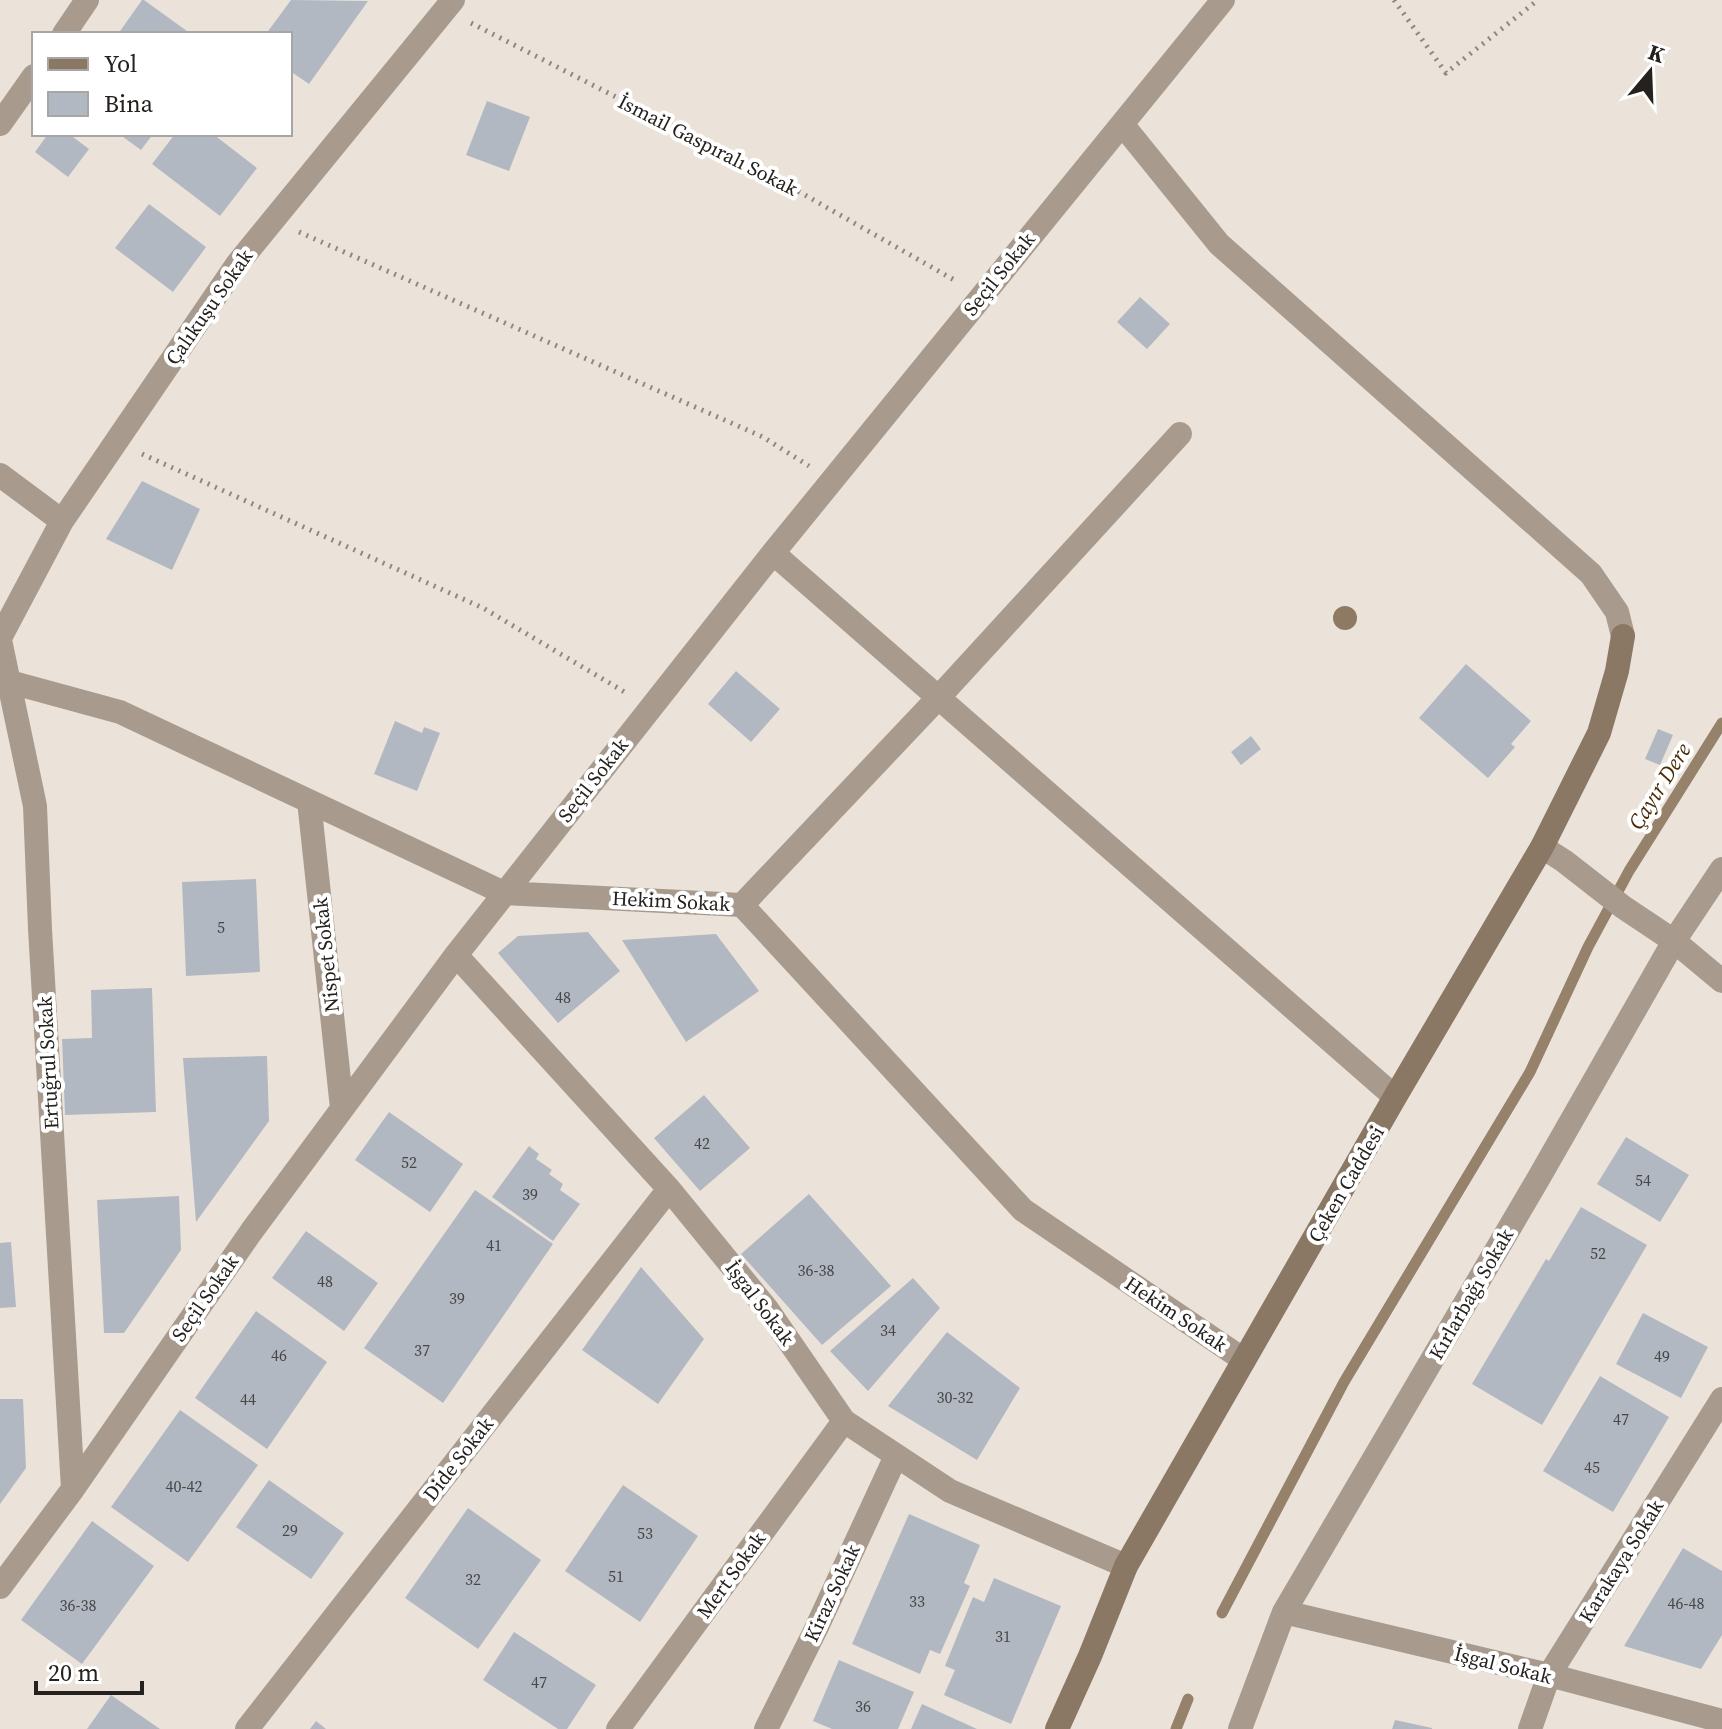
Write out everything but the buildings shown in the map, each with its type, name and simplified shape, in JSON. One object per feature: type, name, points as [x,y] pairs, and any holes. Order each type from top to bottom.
[{"type":"street","points":[[65,32],[87,0]]},
{"type":"street","name":"Seçil Sokak","points":[[0,1587],[73,1489],[251,1232],[456,955],[773,553],[1223,0]]},
{"type":"street","name":"Çalıkuşu Sokak","points":[[0,639],[62,521],[238,263],[443,3]]},
{"type":"street","points":[[0,124],[32,79]]},
{"type":"street","name":"Çeken Caddesi","points":[[1057,1729],[1126,1566],[1542,847],[1599,733],[1617,671],[1623,636],[1617,612],[1591,574],[1219,244],[1122,124]]},
{"type":"street","points":[[742,905],[938,698],[1180,434]]},
{"type":"street","points":[[0,475],[62,521]]},
{"type":"street","points":[[773,553],[1395,1097]]},
{"type":"street","name":"Ertuğrul Sokak","points":[[0,639],[35,806],[73,1489]]},
{"type":"street","name":"Hekim Sokak","points":[[10,682],[120,712],[504,893],[742,905],[1023,1210],[1244,1360]]},
{"type":"street","name":"Nispet Sokak","points":[[309,801],[342,1108]]},
{"type":"street","points":[[1542,847],[1674,941],[1722,981]]},
{"type":"street","name":"Kırlarbağı Sokak","points":[[1240,1729],[1284,1612],[1530,1194],[1674,941],[1722,869]]},
{"type":"street","name":"İşgal Sokak","points":[[456,955],[669,1189],[767,1309],[844,1421],[950,1491],[1126,1566]]},
{"type":"street","name":"Dide Sokak","points":[[247,1729],[669,1189]]},
{"type":"street","name":"Karakaya Sokak","points":[[1530,1729],[1549,1675],[1722,1399]]},
{"type":"street","name":"Mert Sokak","points":[[618,1729],[844,1421]]},
{"type":"street","name":"Kiraz Sokak","points":[[766,1729],[896,1456]]},
{"type":"street","name":"İşgal Sokak","points":[[1284,1612],[1549,1675],[1722,1721]]},
{"type":"path","points":[[1394,0],[1446,73],[1538,0]]},
{"type":"path","name":"İsmail Gaspıralı Sokak","points":[[443,3],[775,178],[982,296]]},
{"type":"path","points":[[272,221],[763,437],[832,480]]},
{"type":"path","points":[[116,442],[483,608],[650,707]]},
{"type":"waterway","name":"Çayır Dere","points":[[1222,1613],[1344,1382],[1530,1072],[1588,947],[1629,871],[1722,723]]},
{"type":"waterway","points":[[1176,1729],[1188,1699]]}]
